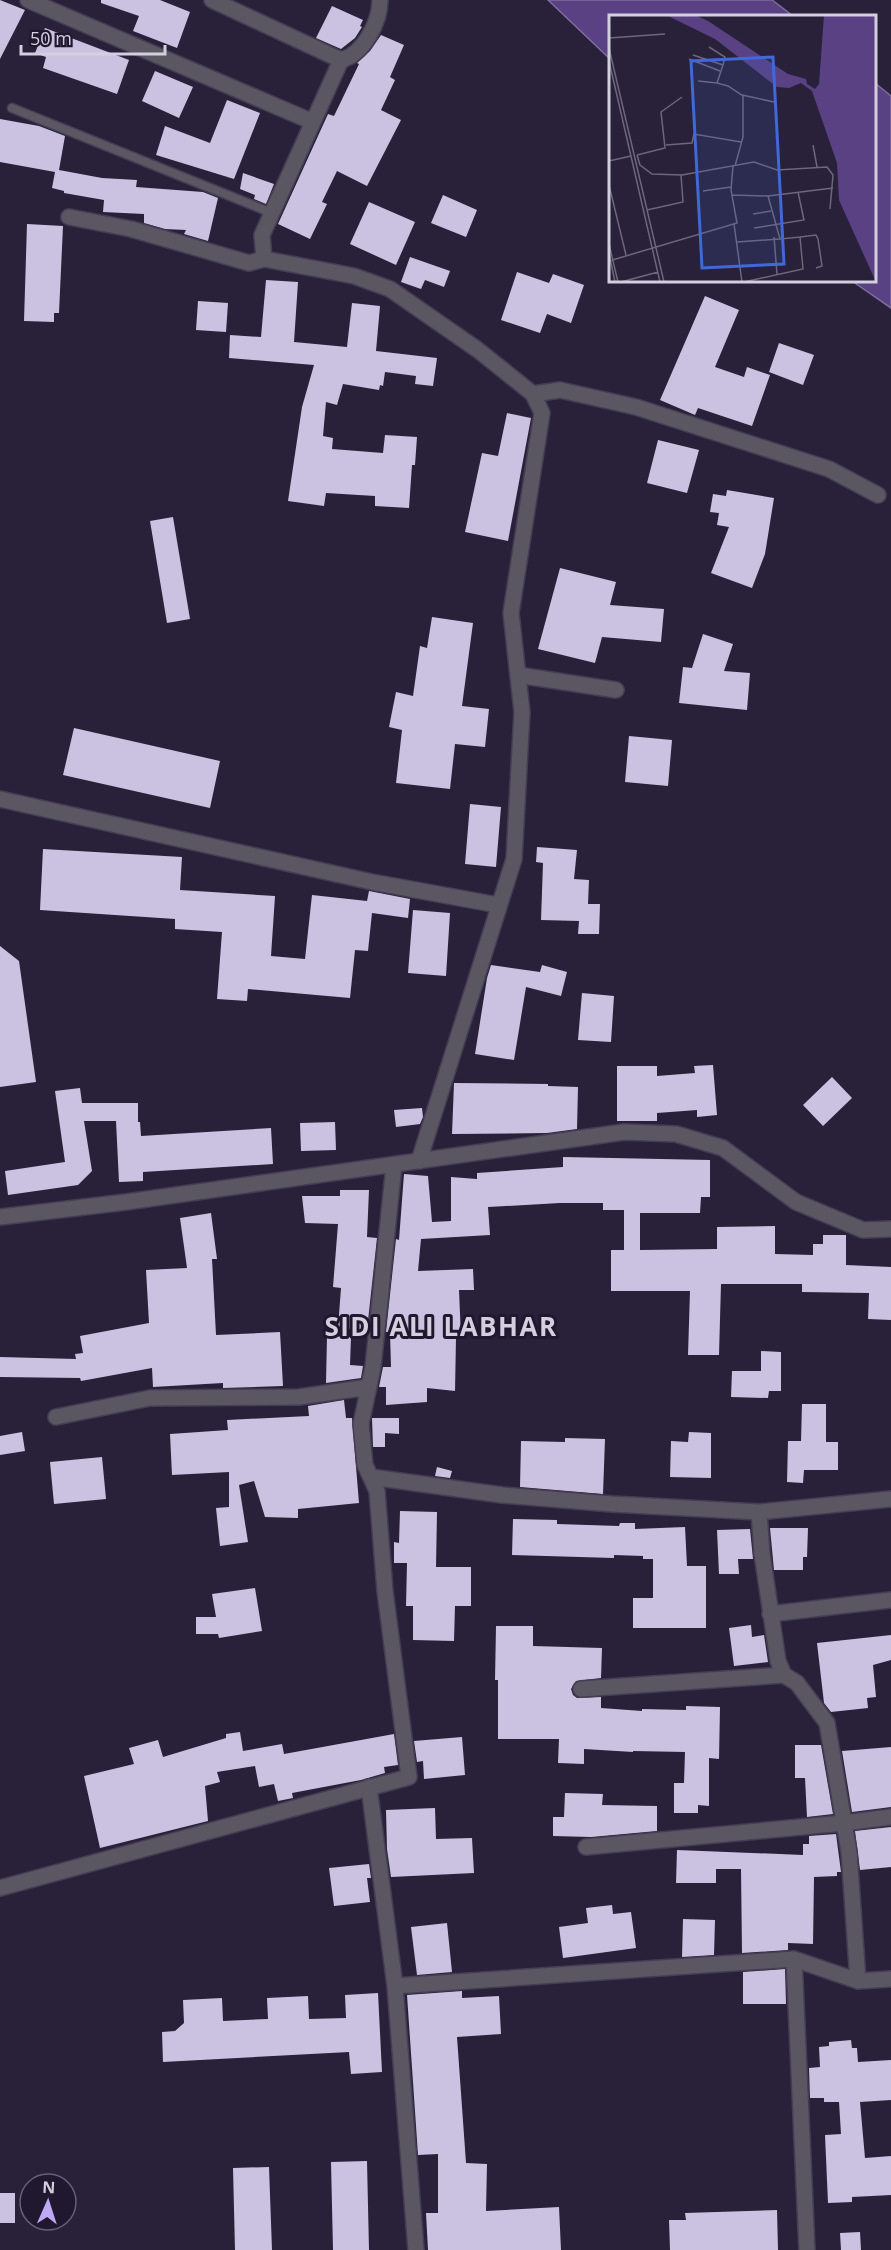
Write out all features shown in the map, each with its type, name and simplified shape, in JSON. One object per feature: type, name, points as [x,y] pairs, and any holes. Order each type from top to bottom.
[{"type":"street","points":[[28,0],[314,122]]},
{"type":"street","points":[[212,0],[341,60],[352,58],[360,50],[379,13],[380,0]]},
{"type":"street","points":[[264,259],[262,235],[341,60]]},
{"type":"street","points":[[69,217],[131,229],[249,262],[264,259],[354,276],[390,289],[478,350],[533,394],[542,413]]},
{"type":"street","points":[[533,394],[560,390],[636,407],[829,469],[878,495]]},
{"type":"street","points":[[419,1161],[514,859],[522,712],[511,613],[542,413],[560,390]]},
{"type":"street","points":[[518,675],[616,690]]},
{"type":"street","points":[[0,799],[372,882],[498,905]]},
{"type":"street","points":[[0,1217],[138,1201],[624,1132],[676,1134],[723,1148],[795,1202],[863,1230],[891,1229]]},
{"type":"street","points":[[0,1888],[410,1777],[385,1591],[377,1482],[365,1465],[361,1424],[373,1366],[394,1165]]},
{"type":"street","points":[[56,1416],[150,1398],[299,1397],[369,1387]]},
{"type":"street","points":[[377,1482],[502,1495],[759,1512],[891,1499]]},
{"type":"street","points":[[759,1512],[762,1554],[778,1661],[784,1675],[797,1683],[827,1723],[849,1852],[858,1981]]},
{"type":"street","points":[[770,1614],[891,1600]]},
{"type":"street","points":[[581,1689],[784,1675]]},
{"type":"street","points":[[369,1787],[395,1986],[416,2250]]},
{"type":"street","points":[[586,1847],[891,1817]]},
{"type":"street","points":[[395,1986],[794,1959],[858,1981],[891,1978]]},
{"type":"street","points":[[794,1959],[807,2250]]},
{"type":"lane","points":[[12,108],[272,213]]},
{"type":"shaded area","points":[[548,0],[772,0],[792,15],[609,15],[609,58]]},
{"type":"shaded area","points":[[876,84],[891,96],[891,308],[853,282],[876,282]]},
{"type":"building","points":[[0,0],[25,10],[0,59]]},
{"type":"building","points":[[101,0],[160,0],[190,12],[177,48],[133,31],[139,16],[101,3]]},
{"type":"building","points":[[332,6],[363,20],[360,26],[362,27],[355,38],[341,49],[316,38]]},
{"type":"building","points":[[45,28],[129,60],[117,94],[43,68],[46,57],[35,53]]},
{"type":"building","points":[[381,35],[404,45],[390,77],[395,80],[381,110],[401,120],[367,186],[337,171],[322,202],[327,204],[310,239],[278,224],[328,114],[334,116],[359,64],[357,63],[370,51]]},
{"type":"building","points":[[155,71],[193,87],[179,118],[142,101]]},
{"type":"building","points":[[227,100],[260,113],[234,179],[156,155],[165,126],[210,143]]},
{"type":"building","points":[[0,119],[39,126],[65,136],[59,170],[102,178],[137,180],[136,187],[203,192],[218,198],[208,241],[184,234],[186,230],[165,229],[144,223],[144,214],[103,212],[104,200],[64,193],[64,191],[52,188],[55,172],[0,162]]},
{"type":"building","points":[[243,173],[274,184],[266,204],[254,199],[255,195],[240,189]]},
{"type":"building","points":[[443,195],[477,210],[466,237],[431,223]]},
{"type":"building","points":[[369,202],[415,222],[396,265],[350,244]]},
{"type":"building","points":[[27,224],[63,226],[59,313],[54,313],[54,322],[24,321]]},
{"type":"building","points":[[410,257],[450,271],[444,287],[425,280],[421,289],[401,282]]},
{"type":"building","points":[[517,272],[549,283],[553,274],[584,285],[571,323],[547,314],[540,333],[501,320]]},
{"type":"building","points":[[266,280],[298,282],[294,342],[347,347],[352,303],[380,306],[376,351],[437,358],[433,386],[415,384],[416,376],[385,372],[383,386],[380,385],[379,390],[343,384],[337,405],[326,402],[323,436],[333,438],[332,449],[383,453],[385,435],[417,437],[415,465],[412,465],[409,508],[375,506],[375,496],[326,493],[324,506],[288,501],[302,407],[314,365],[229,358],[230,335],[261,337]]},
{"type":"building","points":[[705,296],[739,310],[715,367],[744,377],[747,367],[770,375],[752,426],[698,408],[695,415],[660,400]]},
{"type":"building","points":[[198,301],[228,303],[226,332],[196,330]]},
{"type":"building","points":[[779,343],[814,355],[803,385],[769,372]]},
{"type":"building","points":[[507,413],[531,418],[508,541],[465,532],[482,453],[498,456]]},
{"type":"building","points":[[658,440],[699,450],[687,493],[647,483]]},
{"type":"building","points":[[727,490],[774,498],[765,554],[752,588],[711,573],[729,527],[717,525],[719,513],[710,512],[713,494],[726,496]]},
{"type":"building","points":[[173,517],[190,619],[167,623],[150,521]]},
{"type":"building","points":[[560,568],[616,582],[610,605],[664,609],[661,642],[602,637],[595,663],[538,649]]},
{"type":"building","points":[[432,617],[473,623],[462,706],[489,709],[485,747],[455,744],[450,789],[396,783],[402,730],[389,727],[396,692],[413,696],[420,646],[427,648]]},
{"type":"building","points":[[703,634],[733,644],[724,671],[750,673],[747,710],[679,703],[683,667],[692,668]]},
{"type":"building","points":[[74,728],[220,761],[210,808],[63,775]]},
{"type":"building","points":[[629,736],[672,740],[668,786],[625,782]]},
{"type":"building","points":[[470,804],[501,807],[496,867],[465,864]]},
{"type":"building","points":[[537,847],[577,850],[574,879],[589,880],[588,904],[600,904],[599,934],[578,934],[579,921],[541,920],[543,863],[536,862]]},
{"type":"building","points":[[43,849],[182,857],[180,890],[275,896],[271,956],[305,959],[312,895],[367,901],[369,891],[410,899],[408,918],[372,913],[368,951],[355,950],[350,998],[248,989],[247,1001],[217,999],[222,932],[175,929],[175,919],[40,910]]},
{"type":"building","points":[[413,910],[450,913],[446,976],[408,973]]},
{"type":"building","points":[[0,946],[19,961],[36,1082],[0,1087]]},
{"type":"building","points":[[491,965],[540,972],[542,965],[567,972],[561,996],[526,987],[514,1060],[475,1054]]},
{"type":"building","points":[[582,993],[614,996],[611,1042],[578,1040]]},
{"type":"building","points":[[713,1065],[717,1115],[697,1117],[697,1110],[657,1113],[657,1121],[617,1121],[617,1066],[657,1066],[657,1076],[695,1073],[694,1066]]},
{"type":"building","points":[[832,1077],[852,1098],[823,1126],[803,1105]]},
{"type":"building","points":[[454,1083],[548,1084],[548,1086],[578,1087],[577,1129],[547,1133],[452,1134]]},
{"type":"building","points":[[80,1088],[82,1103],[138,1103],[141,1136],[271,1128],[273,1164],[143,1172],[143,1181],[119,1182],[116,1121],[84,1121],[92,1171],[78,1185],[8,1195],[5,1171],[65,1162],[55,1091]]},
{"type":"building","points":[[422,1108],[423,1117],[420,1124],[396,1127],[394,1110]]},
{"type":"building","points":[[335,1122],[336,1150],[301,1151],[300,1123]]},
{"type":"building","points":[[563,1157],[710,1160],[710,1197],[701,1197],[700,1213],[640,1213],[640,1250],[717,1249],[717,1227],[775,1226],[775,1254],[813,1255],[813,1244],[823,1244],[823,1235],[846,1235],[846,1265],[891,1267],[891,1320],[868,1319],[869,1293],[802,1292],[802,1284],[721,1284],[719,1355],[688,1355],[690,1291],[611,1291],[611,1250],[624,1250],[624,1210],[603,1210],[603,1203],[488,1207],[490,1235],[421,1239],[418,1271],[473,1269],[474,1290],[459,1290],[461,1338],[456,1338],[455,1391],[427,1388],[427,1402],[386,1405],[386,1387],[379,1387],[383,1367],[391,1367],[390,1332],[386,1332],[396,1239],[399,1240],[404,1174],[428,1176],[432,1222],[451,1221],[451,1177],[477,1179],[477,1173],[563,1167]]},
{"type":"building","points":[[340,1190],[369,1190],[367,1237],[377,1238],[367,1330],[338,1328],[341,1288],[333,1287],[338,1224],[305,1223],[302,1196],[340,1196]]},
{"type":"building","points":[[211,1213],[217,1259],[212,1259],[216,1335],[280,1332],[283,1386],[223,1388],[223,1383],[153,1387],[152,1368],[81,1381],[80,1378],[0,1377],[0,1357],[76,1359],[75,1354],[83,1353],[80,1336],[149,1323],[146,1270],[187,1268],[180,1218]]},
{"type":"building","points":[[327,1336],[351,1337],[350,1365],[363,1366],[361,1378],[326,1383]]},
{"type":"building","points":[[761,1351],[781,1352],[781,1391],[769,1391],[768,1398],[731,1397],[732,1371],[761,1371]]},
{"type":"building","points":[[344,1400],[346,1418],[352,1418],[359,1503],[298,1509],[298,1518],[265,1517],[254,1481],[239,1485],[248,1542],[220,1546],[216,1508],[229,1507],[229,1472],[172,1475],[170,1434],[228,1430],[227,1420],[309,1416],[308,1406]]},
{"type":"building","points":[[802,1404],[826,1404],[826,1442],[838,1442],[838,1470],[804,1470],[803,1483],[787,1482],[788,1441],[801,1441]]},
{"type":"building","points":[[372,1418],[399,1418],[399,1434],[385,1433],[385,1447],[373,1447]]},
{"type":"building","points":[[22,1432],[25,1451],[0,1455],[0,1436]]},
{"type":"building","points":[[689,1432],[711,1433],[711,1478],[670,1477],[671,1441],[688,1442]]},
{"type":"building","points":[[565,1438],[605,1439],[603,1494],[520,1487],[521,1441],[565,1442]]},
{"type":"building","points":[[102,1457],[106,1499],[54,1504],[50,1462]]},
{"type":"building","points":[[437,1467],[452,1471],[450,1478],[435,1476]]},
{"type":"building","points":[[400,1511],[437,1512],[436,1567],[471,1567],[471,1606],[455,1606],[454,1641],[413,1640],[413,1606],[406,1606],[407,1563],[394,1563],[394,1542],[399,1543]]},
{"type":"building","points":[[513,1519],[557,1520],[557,1524],[619,1526],[620,1523],[635,1523],[635,1529],[685,1527],[687,1566],[706,1566],[706,1628],[633,1628],[633,1598],[653,1598],[653,1559],[643,1559],[643,1556],[614,1555],[614,1558],[512,1555]]},
{"type":"building","points":[[770,1528],[808,1528],[807,1557],[803,1557],[803,1570],[774,1570]]},
{"type":"building","points":[[750,1529],[753,1559],[738,1559],[739,1574],[719,1574],[717,1530]]},
{"type":"building","points":[[255,1588],[262,1631],[219,1638],[218,1634],[196,1634],[196,1617],[216,1617],[212,1594]]},
{"type":"building","points":[[751,1625],[752,1637],[764,1635],[768,1662],[734,1666],[729,1628]]},
{"type":"building","points":[[496,1626],[533,1626],[533,1646],[602,1648],[601,1678],[576,1681],[571,1689],[577,1698],[601,1697],[601,1708],[642,1711],[642,1709],[686,1710],[686,1706],[720,1707],[719,1759],[709,1758],[709,1806],[698,1805],[698,1813],[674,1813],[674,1783],[684,1783],[685,1752],[584,1749],[584,1764],[558,1763],[559,1739],[498,1739],[498,1680],[495,1680]]},
{"type":"building","points":[[891,1635],[891,1660],[873,1665],[876,1697],[867,1698],[868,1708],[831,1712],[824,1703],[817,1643]]},
{"type":"building","points":[[240,1732],[243,1751],[282,1744],[284,1754],[394,1734],[398,1765],[384,1767],[385,1773],[292,1793],[293,1798],[278,1801],[274,1784],[259,1787],[255,1766],[217,1772],[220,1782],[205,1786],[208,1821],[100,1848],[84,1776],[134,1764],[129,1748],[158,1740],[163,1757],[226,1738],[226,1734]]},
{"type":"building","points":[[462,1737],[465,1775],[424,1779],[423,1761],[417,1762],[414,1741]]},
{"type":"building","points":[[795,1745],[821,1745],[833,1814],[807,1817],[805,1778],[795,1778]]},
{"type":"building","points":[[891,1747],[891,1807],[852,1812],[842,1751]]},
{"type":"building","points":[[565,1793],[603,1794],[602,1805],[657,1806],[657,1831],[591,1837],[553,1836],[553,1817],[564,1817]]},
{"type":"building","points":[[435,1808],[436,1839],[472,1838],[474,1873],[391,1877],[387,1849],[386,1810]]},
{"type":"building","points":[[891,1827],[891,1867],[860,1870],[855,1831]]},
{"type":"building","points":[[836,1834],[841,1872],[837,1872],[837,1876],[814,1877],[813,1944],[788,1943],[788,1950],[742,1953],[741,1869],[716,1869],[716,1883],[676,1883],[677,1850],[803,1855],[803,1844],[809,1844],[809,1836]]},
{"type":"building","points":[[369,1864],[371,1878],[367,1878],[370,1902],[334,1906],[329,1868]]},
{"type":"building","points":[[612,1905],[613,1914],[631,1912],[636,1948],[563,1958],[559,1927],[588,1923],[586,1908]]},
{"type":"building","points":[[683,1919],[715,1920],[714,1955],[682,1957]]},
{"type":"building","points":[[447,1923],[452,1972],[417,1975],[411,1927]]},
{"type":"building","points":[[785,1969],[786,2004],[743,2004],[743,1972]]},
{"type":"building","points":[[462,1991],[462,1998],[499,1996],[501,2034],[457,2037],[466,2163],[487,2164],[486,2211],[559,2207],[561,2250],[428,2250],[426,2213],[438,2213],[438,2154],[418,2155],[407,1995]]},
{"type":"building","points":[[378,1993],[382,2072],[351,2074],[349,2052],[163,2062],[162,2032],[175,2031],[184,2023],[183,2000],[222,1998],[223,2021],[268,2019],[267,1998],[308,1996],[309,2019],[346,2018],[345,1995]]},
{"type":"building","points":[[851,2040],[852,2048],[857,2048],[858,2062],[891,2060],[891,2100],[860,2102],[865,2158],[891,2156],[891,2195],[852,2197],[852,2202],[828,2203],[825,2135],[841,2134],[839,2102],[824,2102],[824,2098],[810,2098],[809,2068],[820,2067],[819,2047],[829,2046],[829,2042]]},
{"type":"building","points":[[367,2161],[369,2250],[333,2250],[331,2162]]},
{"type":"building","points":[[269,2167],[272,2250],[235,2250],[233,2168]]},
{"type":"building","points":[[0,2193],[15,2193],[15,2223],[0,2223]]},
{"type":"building","points":[[777,2210],[778,2250],[670,2250],[669,2220],[686,2220],[685,2213]]},
{"type":"building","points":[[860,2232],[861,2250],[841,2250],[840,2233]]},
{"type":"district","name":"SIDI ALI LABHAR","points":[[441,1327]]}]
